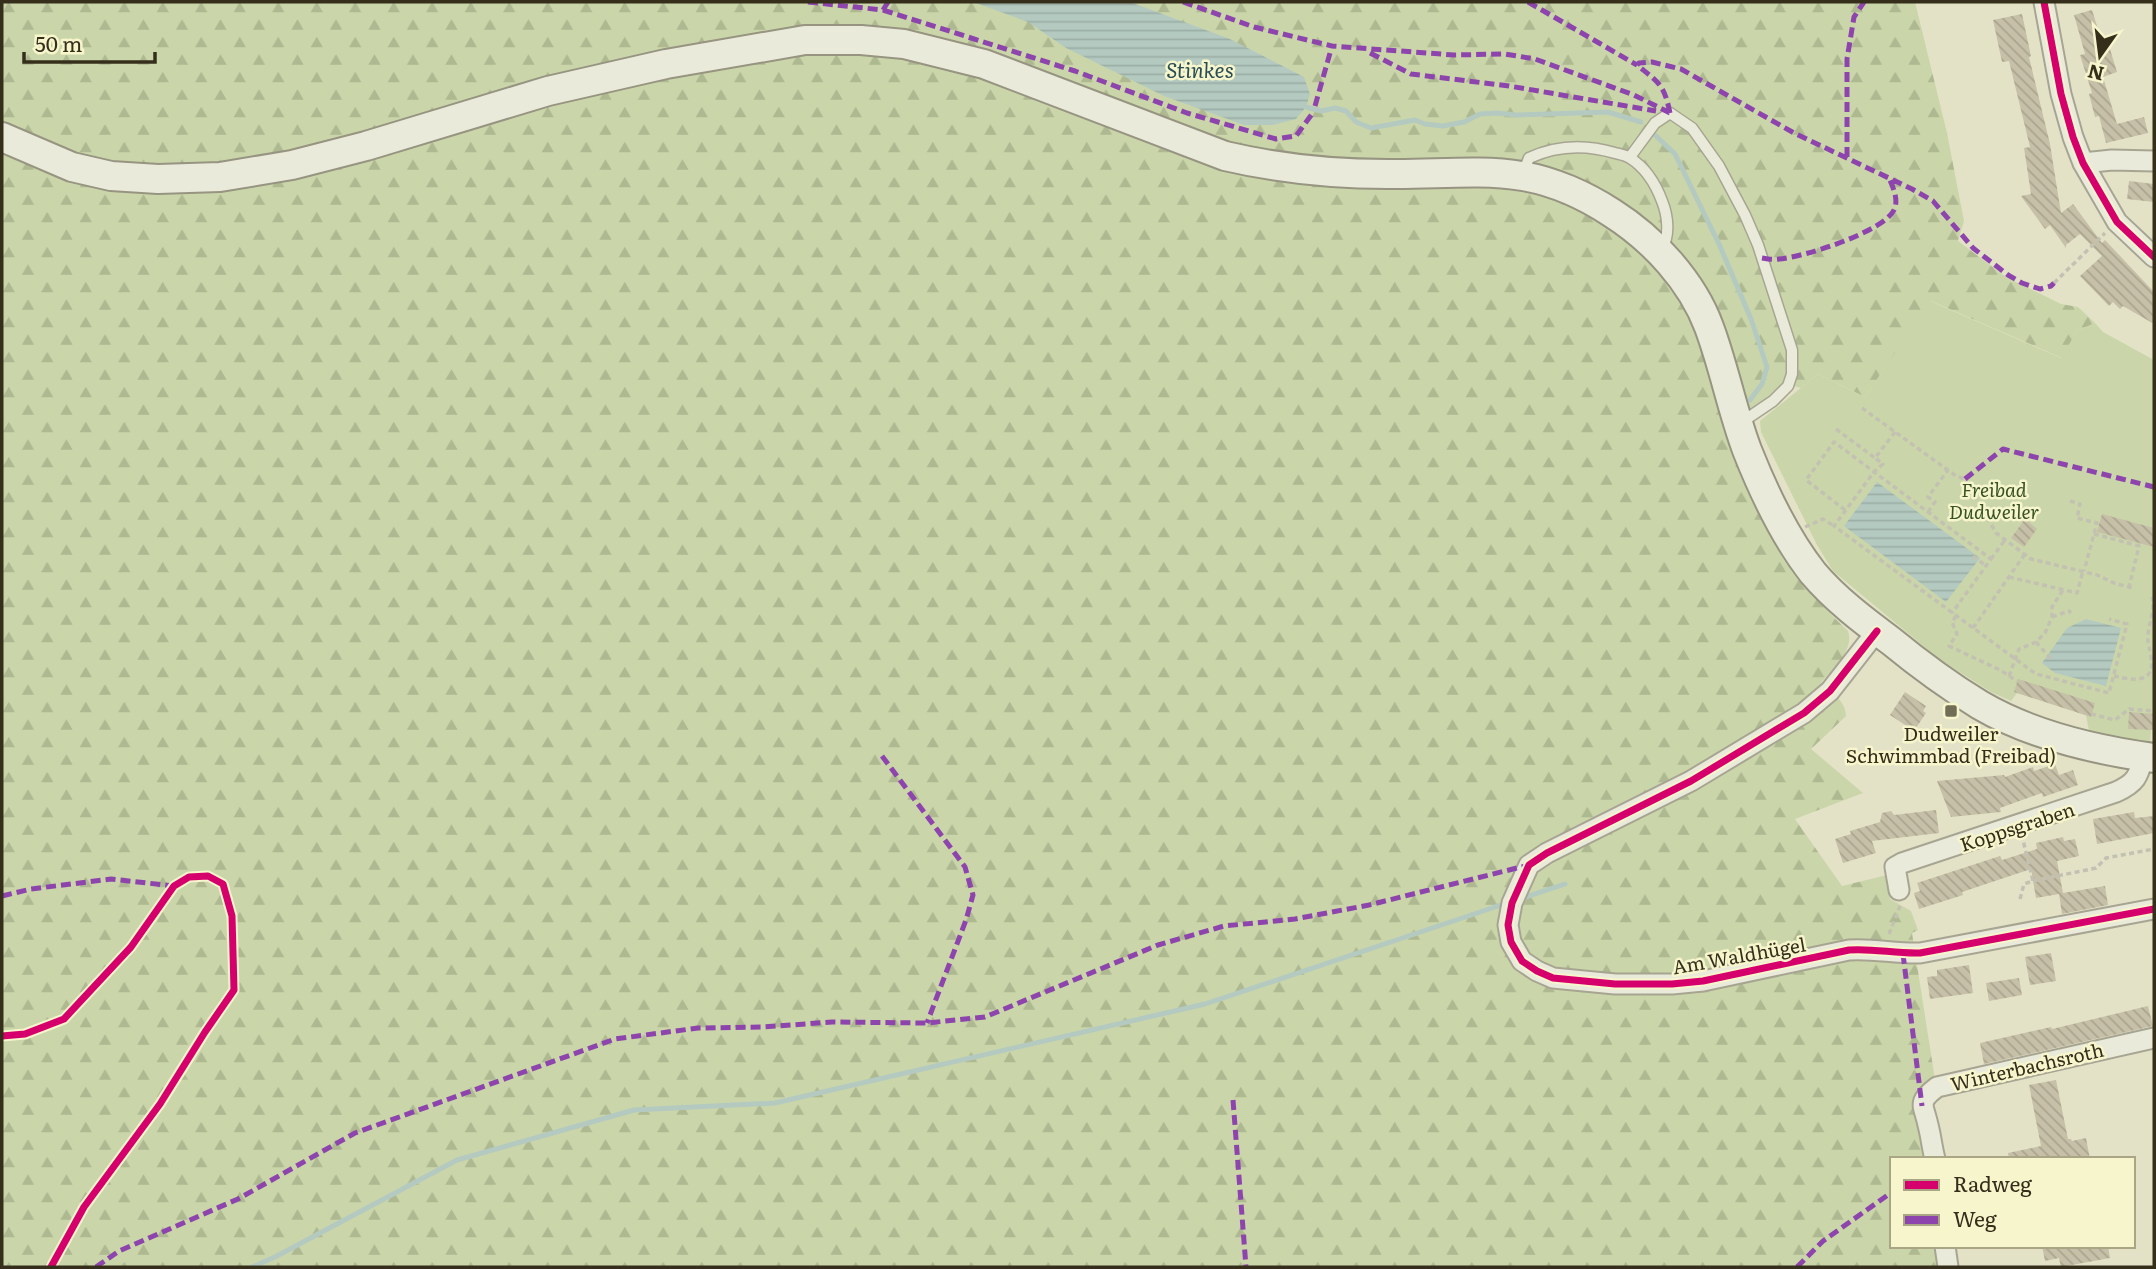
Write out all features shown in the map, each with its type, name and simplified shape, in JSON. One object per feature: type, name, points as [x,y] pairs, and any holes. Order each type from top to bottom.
[{"type":"main road","points":[[2,137],[72,167],[111,176],[158,179],[220,177],[292,165],[366,146],[548,91],[666,64],[805,40],[861,40],[904,44],[984,64],[1064,93],[1149,129],[1249,162],[1306,171],[1521,176],[1559,186],[1592,201],[1635,229],[1661,253],[1690,290],[1708,324],[1746,447],[1772,508],[1799,553],[1831,591],[1877,631],[1951,685],[2004,717],[2065,740],[2149,757]]},
{"type":"street","points":[[2044,2],[2061,94],[2082,163],[2117,222],[2154,257]]},
{"type":"street","points":[[2082,163],[2112,160],[2154,161]]},
{"type":"street","name":"Am Waldhügel","points":[[1877,631],[1830,691],[1804,713],[1691,781],[1546,853],[1528,865],[1512,903],[1508,925],[1511,943],[1521,961],[1553,978],[1604,983],[1672,984],[1703,981],[1849,950],[1865,948],[1920,953],[2154,909]]},
{"type":"street","name":"Koppsgraben","points":[[1900,896],[1895,867],[1902,863],[2098,799],[2129,786],[2149,757]]},
{"type":"street","name":"Winterbachsroth","points":[[1934,1157],[1928,1122],[1922,1106],[1925,1097],[1937,1087],[2154,1038]]},
{"type":"street","points":[[1944,1248],[1948,1267]]},
{"type":"lane","points":[[1630,157],[1655,123],[1670,113],[1692,128],[1719,166],[1758,246],[1791,350],[1792,374],[1788,386],[1773,401],[1739,425]]},
{"type":"lane","points":[[1521,176],[1529,158],[1545,150],[1567,146],[1597,148],[1630,157],[1654,181],[1667,214],[1666,242],[1661,253]]},
{"type":"path","points":[[2054,283],[2117,222]]},
{"type":"path","points":[[1862,408],[1948,470],[1965,479],[1996,533],[2031,559],[2083,571],[2130,588],[2139,546],[2094,534]]},
{"type":"path","points":[[1827,529],[1883,464],[1836,429]]},
{"type":"path","points":[[1875,458],[1895,432]]},
{"type":"path","points":[[1846,510],[1806,480],[1834,442],[1991,559]]},
{"type":"path","points":[[1928,520],[1935,502],[1928,497],[1948,470]]},
{"type":"path","points":[[1882,486],[1885,481]]},
{"type":"path","points":[[2009,577],[2077,593],[2097,523],[2077,518],[2080,504],[2070,501]]},
{"type":"path","points":[[1807,526],[1822,519],[1848,533],[2036,674],[2101,688],[2109,693],[2127,624],[2109,620]]},
{"type":"path","points":[[1944,653],[1956,634],[1952,622],[1954,614],[2005,540]]},
{"type":"path","points":[[1973,628],[2025,554]]},
{"type":"path","points":[[1973,556],[1986,566]]},
{"type":"path","points":[[2010,676],[2019,649],[2036,642],[2045,633],[2052,617],[2052,607],[2063,590]]},
{"type":"path","points":[[2114,676],[2136,681],[2151,671],[2152,660],[2147,638],[2153,612],[2152,597]]},
{"type":"path","points":[[2052,617],[2069,611],[2071,613]]},
{"type":"path","points":[[2036,642],[2051,659]]},
{"type":"path","points":[[1949,646],[2017,681]]},
{"type":"path","points":[[2091,714],[2115,720],[2129,709],[2154,711]]},
{"type":"path","points":[[2020,825],[2033,881]]},
{"type":"path","points":[[2020,899],[2024,884],[2096,868],[2106,858],[2154,849]]},
{"type":"path","points":[[1883,951],[1900,896]]},
{"type":"green space","points":[[2,2],[1915,2],[1947,133],[1964,221],[1958,241],[2006,277],[2061,304],[2078,307],[2095,323],[2077,331],[2062,358],[1931,301],[1865,397],[1818,374],[1801,388],[1783,383],[1772,395],[1748,412],[1645,223],[1623,202],[1580,180],[1388,161],[1307,159],[1229,143],[987,53],[664,50],[448,105],[310,148],[211,163],[109,165],[74,155],[2,121]]},
{"type":"green space","points":[[859,53],[890,56],[967,71],[1151,145],[1255,177],[1321,185],[1476,188],[1536,195],[1590,217],[1633,245],[1654,264],[1681,304],[1692,327],[1711,376],[1742,476],[1761,519],[1800,579],[1848,631],[1845,652],[1821,683],[1841,701],[1846,716],[1811,749],[1863,793],[1795,819],[1842,886],[1887,875],[1890,899],[1911,911],[1918,930],[1912,933],[1936,1086],[1930,1091],[1934,1157],[1890,1157],[1890,1248],[1944,1248],[1948,1267],[2,1267],[2,152],[44,171],[96,186],[225,188],[302,177],[548,106],[669,77],[807,54]]},
{"type":"green space","name":"Freibad Dudweiler","points":[[1930,301],[2061,358],[2077,331],[2095,323],[2103,332],[2154,360],[2154,730],[2151,730],[2150,743],[2089,731],[2086,715],[2017,693],[2011,701],[1991,692],[1939,659],[1833,571],[1817,545],[1761,432],[1760,421],[1818,374],[1865,397]]},
{"type":"water","name":"Stinkes","points":[[973,2],[1130,2],[1230,39],[1304,77],[1310,94],[1306,107],[1296,119],[1273,125],[1244,125],[1164,96],[1066,48],[1028,22]]},
{"type":"water","points":[[1877,482],[1980,558],[1946,602],[1844,526]]},
{"type":"water","points":[[2086,619],[2121,628],[2106,686],[2055,673],[2042,663],[2067,628]]},
{"type":"building","points":[[2092,10],[2104,48],[2109,46],[2117,72],[2103,77],[2117,124],[2144,117],[2148,133],[2106,143],[2099,116],[2095,117],[2089,94],[2092,93],[2080,55],[2085,54],[2074,15]]},
{"type":"building","points":[[2022,14],[2031,56],[2029,57],[2050,144],[2061,213],[2073,204],[2102,243],[2105,240],[2154,292],[2154,324],[2123,306],[2120,309],[2113,302],[2109,306],[2080,276],[2102,256],[2080,234],[2066,245],[2066,248],[2050,225],[2045,229],[2021,196],[2031,194],[2024,148],[2030,147],[2009,61],[2002,62],[1993,20]]},
{"type":"building","points":[[2129,181],[2154,184],[2154,202],[2127,199]]},
{"type":"building","points":[[2102,514],[2154,528],[2154,547],[2097,532]]},
{"type":"building","points":[[2025,519],[2037,529],[2024,547],[2011,538]]},
{"type":"building","points":[[2018,679],[2095,703],[2091,717],[2014,692]]},
{"type":"building","points":[[1905,692],[1926,706],[1923,711],[1926,713],[1914,731],[1890,715]]},
{"type":"building","points":[[2129,712],[2154,714],[2154,730],[2128,729]]},
{"type":"building","points":[[2055,764],[2059,775],[2073,770],[2078,785],[2043,797],[2042,793],[2000,808],[2001,812],[1951,817],[1937,781],[2005,777],[2033,767],[2034,771]]},
{"type":"building","points":[[1936,810],[1939,833],[1872,841],[1876,853],[1843,863],[1835,839],[1851,834],[1850,831],[1880,822],[1882,813],[1891,811],[1894,815]]},
{"type":"building","points":[[2134,812],[2135,818],[2154,816],[2154,833],[2097,844],[2093,819]]},
{"type":"building","points":[[2063,837],[2064,841],[2075,839],[2079,856],[2057,861],[2063,893],[2105,886],[2108,905],[2062,914],[2059,894],[2036,898],[2031,869],[1919,909],[1914,893],[1920,891],[1917,883],[2000,856],[2002,860],[2037,849],[2036,843]]},
{"type":"building","points":[[2051,953],[2056,981],[2030,985],[2025,957]]},
{"type":"building","points":[[1969,965],[1973,993],[1930,999],[1927,977],[1937,976],[1937,970]]},
{"type":"building","points":[[2019,978],[2022,995],[1989,1001],[1986,983]]},
{"type":"building","points":[[2148,1006],[2153,1026],[1984,1064],[1980,1043]]},
{"type":"building","points":[[2056,1080],[2068,1139],[2072,1141],[2086,1138],[2090,1157],[2009,1157],[2008,1153],[2041,1146],[2029,1085]]},
{"type":"building","points":[[2042,1248],[2108,1248],[2110,1258],[2061,1267],[2059,1258],[2045,1261]]},
{"type":"waterway","points":[[1302,104],[1321,111],[1335,108],[1346,111],[1356,122],[1371,128],[1415,120],[1443,126],[1464,122],[1480,114],[1497,113],[1516,115],[1608,112],[1641,122]]},
{"type":"waterway","points":[[1655,135],[1675,154],[1719,244],[1751,319],[1767,367],[1762,384],[1750,400]]},
{"type":"waterway","points":[[1520,899],[1565,884]]},
{"type":"waterway","points":[[252,1267],[457,1160],[634,1110],[775,1103],[1205,1004],[1507,903]]},
{"type":"marked path","points":[[808,2],[883,10],[888,2]]},
{"type":"marked path","points":[[1183,2],[1254,27],[1332,46],[1454,55],[1505,54],[1535,59],[1634,95],[1670,113]]},
{"type":"marked path","points":[[1528,2],[1637,65]]},
{"type":"marked path","points":[[1847,157],[1847,59],[1854,17],[1864,2]]},
{"type":"marked path","points":[[883,10],[1075,71],[1187,113],[1276,139],[1296,136],[1312,114]]},
{"type":"marked path","points":[[1315,106],[1332,46]]},
{"type":"marked path","points":[[1370,53],[1411,74],[1509,86],[1656,111]]},
{"type":"marked path","points":[[1670,113],[1663,90],[1656,80],[1637,65],[1639,63],[1652,62],[1681,69],[1794,133],[1912,189],[1933,201],[1973,248],[2008,275],[2040,289],[2054,283]]},
{"type":"marked path","points":[[1762,258],[1777,259],[1806,254],[1875,227],[1894,210],[1895,194],[1889,178]]},
{"type":"marked path","points":[[1965,479],[2003,449],[2154,487]]},
{"type":"marked path","points":[[882,756],[965,867],[973,895],[927,1023]]},
{"type":"marked path","points":[[96,1267],[119,1251],[238,1199],[355,1133],[615,1039],[698,1028],[832,1022],[927,1023],[985,1017],[1158,945],[1224,926],[1295,919],[1369,905],[1529,865]]},
{"type":"marked path","points":[[2,896],[31,889],[111,879],[174,886]]},
{"type":"marked path","points":[[1903,954],[1922,1106]]},
{"type":"marked path","points":[[1233,1100],[1246,1267]]},
{"type":"marked path","points":[[1797,1267],[1823,1241],[1890,1193]]},
{"type":"cycle path","points":[[2044,2],[2061,94],[2083,163],[2117,222],[2154,257]]},
{"type":"cycle path","points":[[1877,631],[1830,691],[1804,713],[1691,781],[1547,853],[1529,865],[1512,903],[1508,925],[1511,942],[1522,961],[1553,978],[1615,984],[1672,984],[1703,981],[1849,950],[1920,953],[2154,909]]},
{"type":"cycle path","points":[[2,1036],[25,1034],[64,1019],[131,947],[174,886],[189,877],[208,876],[223,884],[232,916],[234,990],[160,1104],[84,1207],[51,1267]]},
{"type":"place","name":"Dudweiler Schwimmbad (Freibad)","points":[[1951,711]]}]
